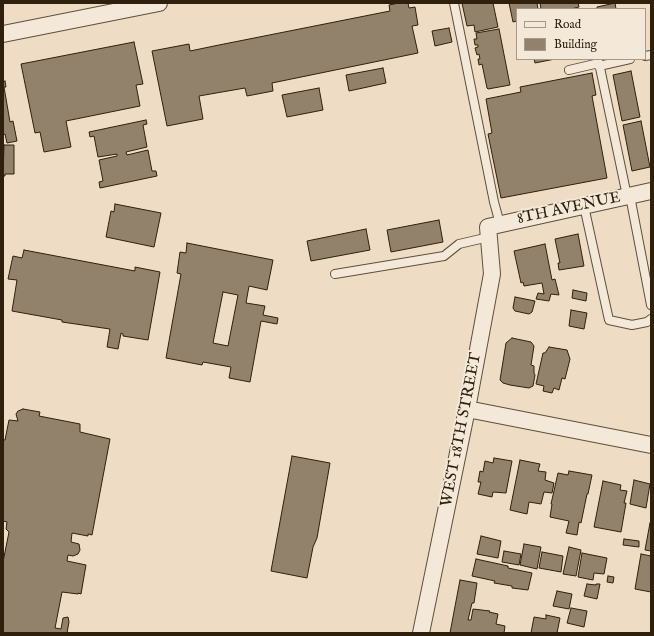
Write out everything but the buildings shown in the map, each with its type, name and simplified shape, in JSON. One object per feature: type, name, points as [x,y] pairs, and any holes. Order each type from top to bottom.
[{"type":"street","points":[[3,34],[110,8],[159,3]]},
{"type":"street","name":"8TH AVENUE","points":[[492,229],[651,191]]},
{"type":"street","name":"WEST 18TH STREET","points":[[421,633],[467,409],[492,274],[492,229]]},
{"type":"street","points":[[467,409],[651,445]]},
{"type":"lane","points":[[335,274],[444,256],[459,244],[492,229],[494,202],[454,3]]},
{"type":"lane","points":[[599,66],[626,60]]},
{"type":"lane","points":[[569,70],[599,63],[651,305]]},
{"type":"lane","points":[[584,206],[609,320],[632,325],[647,322],[651,319]]}]
